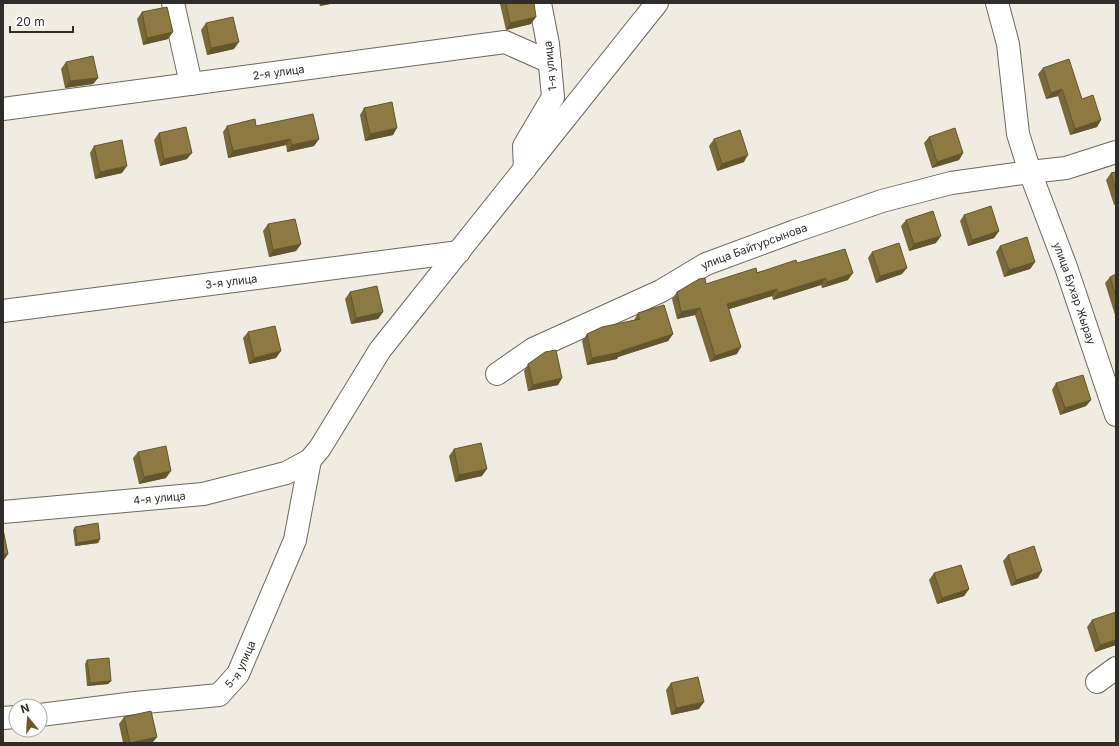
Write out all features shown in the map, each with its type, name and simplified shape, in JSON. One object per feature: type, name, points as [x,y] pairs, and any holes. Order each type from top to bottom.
[{"type":"street","points":[[173,3],[191,84]]},
{"type":"street","name":"1-я улица","points":[[525,169],[524,146],[553,96],[548,44],[540,3]]},
{"type":"street","points":[[310,460],[320,448],[380,350],[657,3]]},
{"type":"street","points":[[997,3],[1008,44],[1018,134],[1030,172]]},
{"type":"street","name":"2-я улица","points":[[3,109],[505,42],[550,62]]},
{"type":"street","name":"улица Байтурсынова","points":[[497,374],[533,349],[661,290],[706,264],[795,230],[882,201],[951,183],[1066,168],[1116,152]]},
{"type":"street","name":"улица Бухар Жырау","points":[[1030,172],[1066,267],[1116,415]]},
{"type":"street","name":"3-я улица","points":[[3,311],[459,252]]},
{"type":"street","name":"4-я улица","points":[[3,512],[203,494],[286,473],[310,460]]},
{"type":"street","name":"5-я улица","points":[[48,714],[136,703],[219,695],[238,674],[294,540],[310,460]]},
{"type":"street","points":[[1097,682],[1116,668]]},
{"type":"building","points":[[506,3],[534,3],[536,17],[510,23]]},
{"type":"building","points":[[167,7],[173,32],[147,38],[142,12]]},
{"type":"building","points":[[233,17],[239,42],[211,48],[206,23]]},
{"type":"building","points":[[93,56],[98,78],[70,81],[66,62]]},
{"type":"building","points":[[1069,59],[1082,99],[1093,95],[1101,120],[1075,129],[1062,89],[1051,93],[1043,68]]},
{"type":"building","points":[[392,102],[397,128],[370,134],[364,108]]},
{"type":"building","points":[[313,114],[319,139],[292,145],[290,139],[233,151],[227,126],[255,119],[256,126]]},
{"type":"building","points":[[186,127],[192,153],[164,159],[159,133]]},
{"type":"building","points":[[955,128],[963,153],[937,162],[929,137]]},
{"type":"building","points":[[740,130],[748,155],[722,164],[714,139]]},
{"type":"building","points":[[122,140],[127,166],[100,172],[94,146]]},
{"type":"building","points":[[1116,172],[1116,190],[1111,173]]},
{"type":"building","points":[[991,206],[999,231],[972,240],[964,215]]},
{"type":"building","points":[[933,211],[941,236],[914,244],[906,220]]},
{"type":"building","points":[[295,219],[301,244],[273,250],[268,224]]},
{"type":"building","points":[[1027,237],[1035,262],[1009,270],[1000,246]]},
{"type":"building","points":[[899,243],[907,268],[880,276],[872,252]]},
{"type":"building","points":[[845,249],[853,273],[827,282],[826,278],[778,293],[777,289],[727,304],[741,347],[715,356],[700,308],[681,312],[677,292],[699,279],[705,278],[706,284],[756,268],[757,273],[796,260],[797,263]]},
{"type":"building","points":[[1116,274],[1116,297],[1110,277]]},
{"type":"building","points":[[377,286],[383,312],[356,318],[350,292]]},
{"type":"building","points":[[664,305],[673,334],[621,352],[592,358],[587,334],[602,327],[640,319],[638,313]]},
{"type":"building","points":[[275,326],[281,351],[254,358],[248,332]]},
{"type":"building","points":[[556,350],[562,378],[533,385],[528,364],[545,352]]},
{"type":"building","points":[[1083,375],[1091,400],[1065,408],[1056,383]]},
{"type":"building","points":[[481,443],[487,469],[459,475],[454,449]]},
{"type":"building","points":[[166,446],[171,471],[144,477],[138,452]]},
{"type":"building","points":[[98,523],[100,539],[77,543],[75,527]]},
{"type":"building","points":[[3,529],[8,554],[3,555]]},
{"type":"building","points":[[1034,546],[1042,571],[1016,580],[1008,555]]},
{"type":"building","points":[[961,565],[969,589],[942,598],[934,573]]},
{"type":"building","points":[[1116,612],[1116,640],[1100,645],[1092,620]]},
{"type":"building","points":[[109,658],[111,681],[90,683],[87,660]]},
{"type":"building","points":[[698,677],[704,702],[676,708],[671,683]]},
{"type":"building","points":[[151,711],[157,737],[130,743],[124,717]]}]
